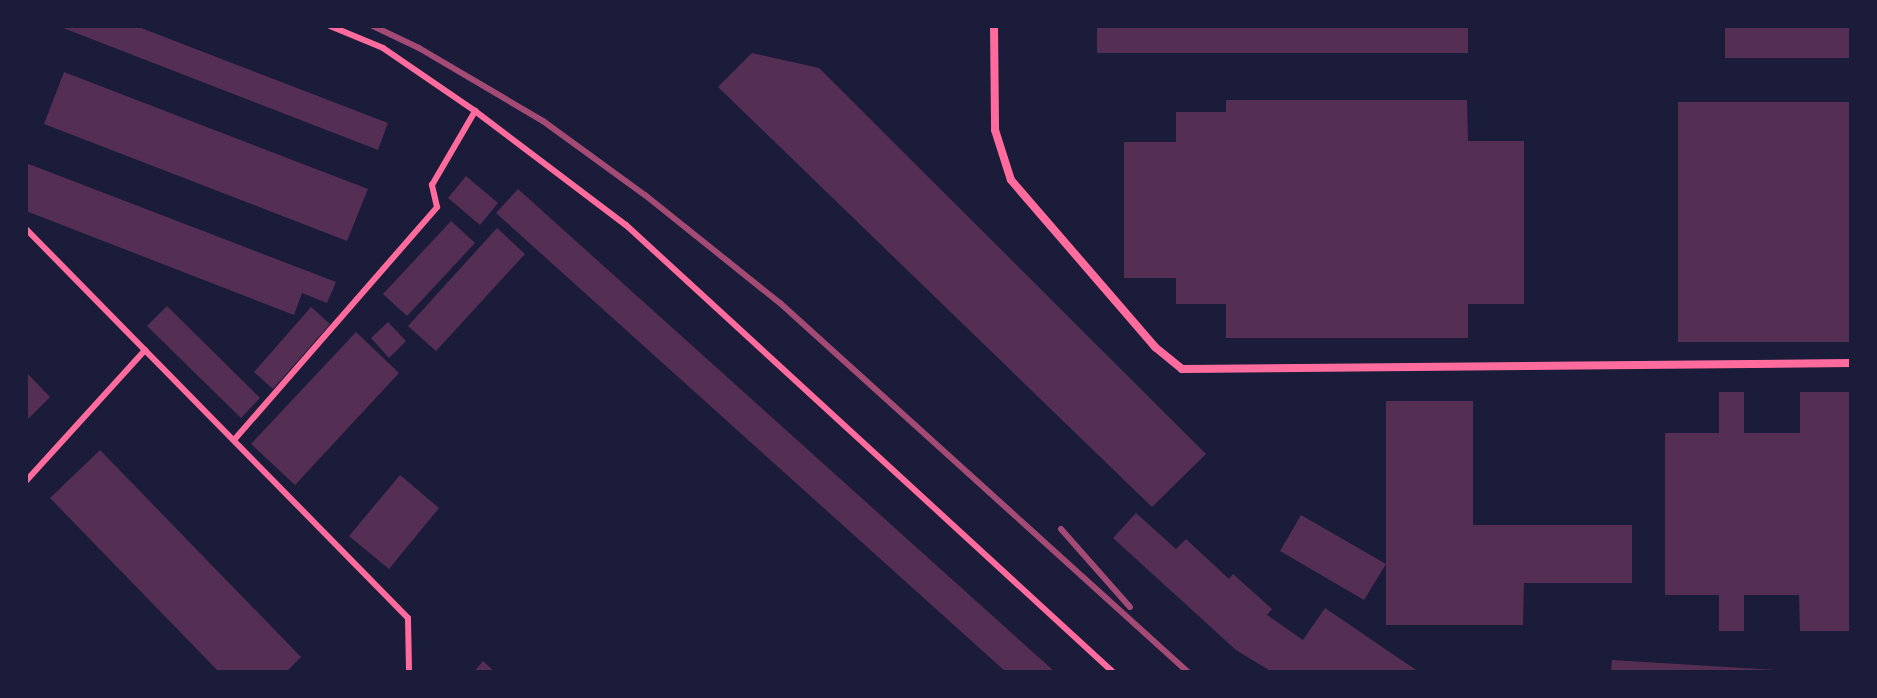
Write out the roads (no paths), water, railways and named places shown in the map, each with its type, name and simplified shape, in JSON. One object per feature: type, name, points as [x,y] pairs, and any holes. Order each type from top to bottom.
[{"type":"street","points":[[994,26],[995,130],[1011,180],[1155,347],[1182,369],[1851,363]]},
{"type":"lane","points":[[330,26],[383,48],[475,111],[626,225],[1113,672]]},
{"type":"lane","points":[[234,440],[437,207],[432,185],[475,111]]},
{"type":"lane","points":[[26,229],[408,618],[409,672]]},
{"type":"lane","points":[[26,481],[145,350]]},
{"type":"railway","points":[[373,26],[419,48],[543,121],[645,195],[780,303],[1188,672]]},
{"type":"railway","points":[[1061,529],[1130,607]]}]
